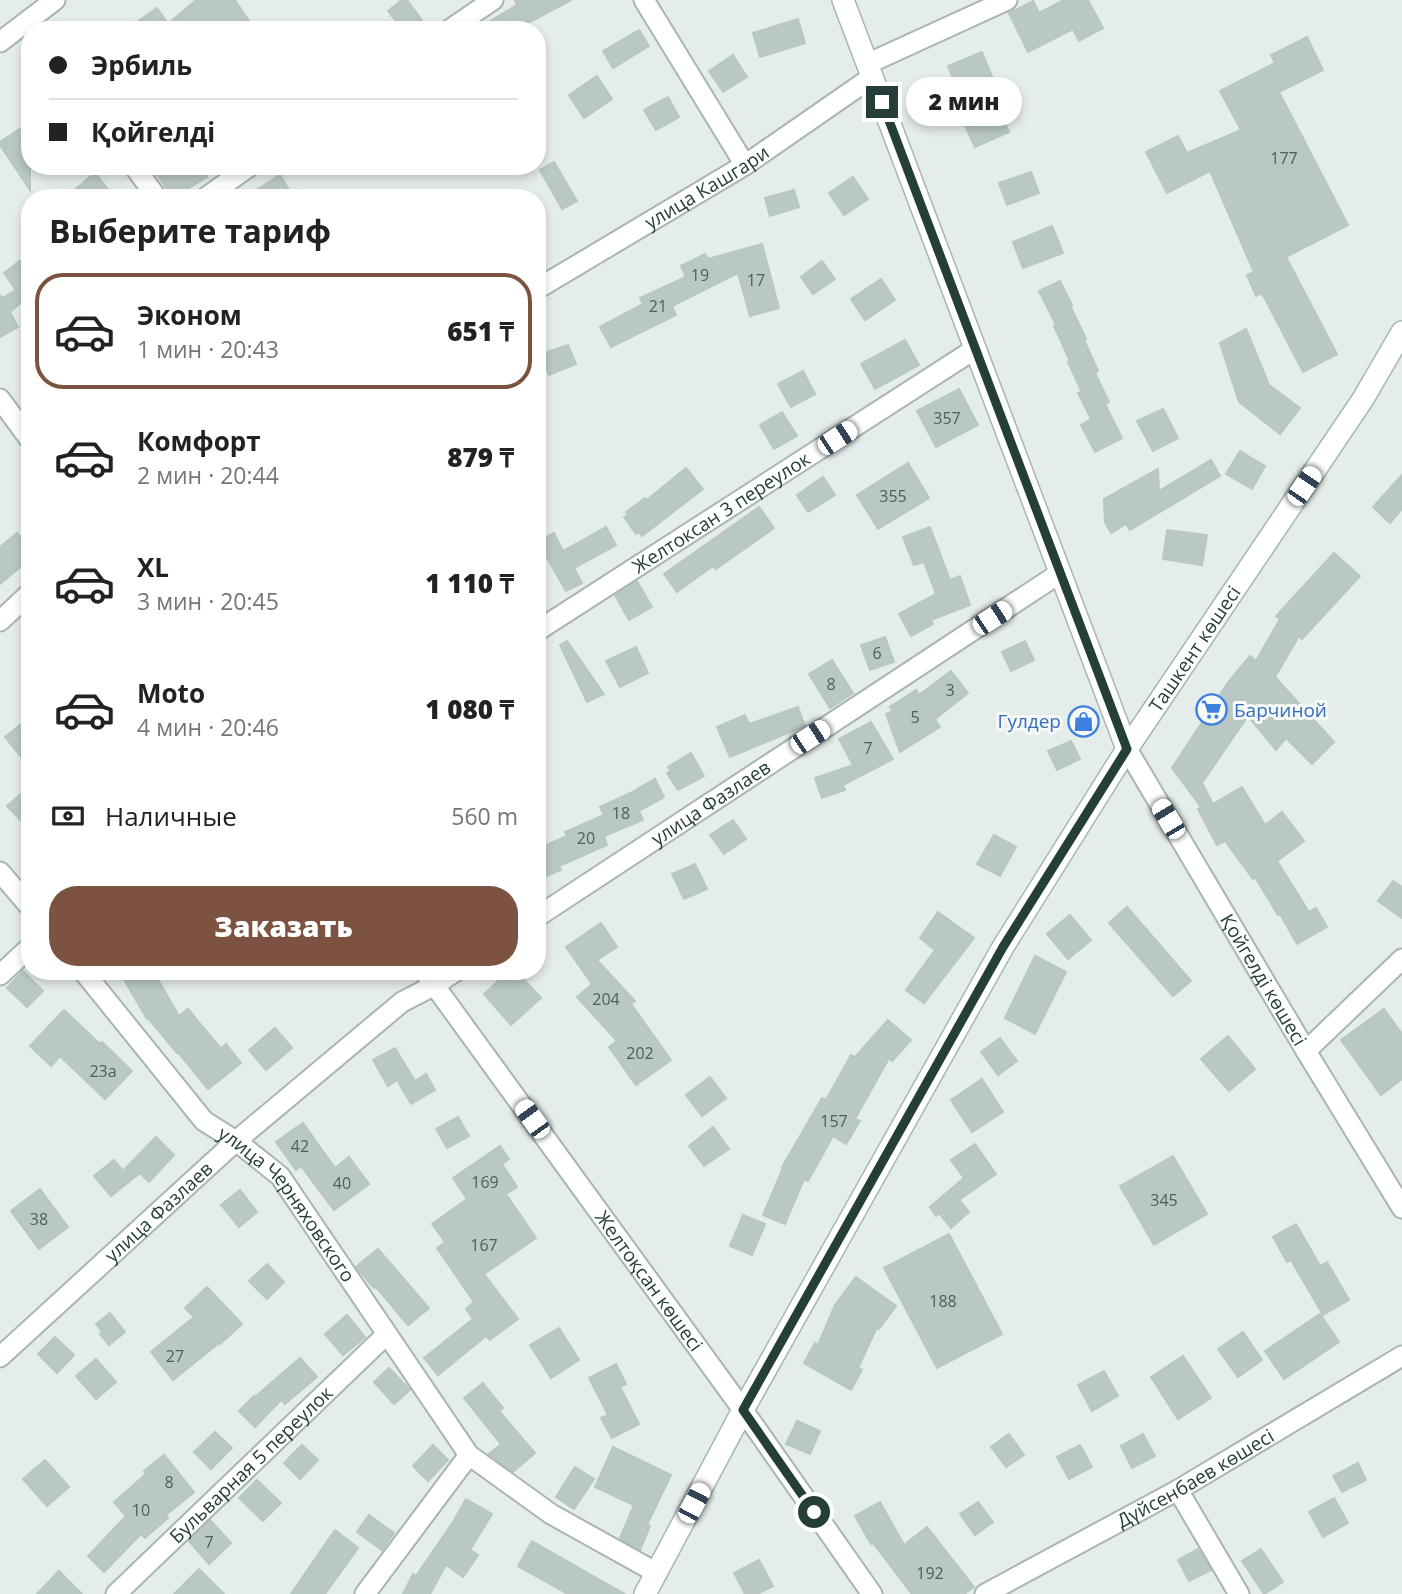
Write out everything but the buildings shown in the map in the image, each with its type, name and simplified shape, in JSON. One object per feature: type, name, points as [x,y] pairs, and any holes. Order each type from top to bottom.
[{"type":"main road","points":[[844,0],[1127,749]]},
{"type":"main road","name":"Ташкент көшесі","points":[[645,1594],[743,1410],[1003,947],[1127,749],[1363,399],[1402,332]]},
{"type":"street","points":[[35,21],[55,0]]},
{"type":"street","points":[[462,21],[492,0]]},
{"type":"street","points":[[643,0],[745,165]]},
{"type":"street","name":"улица Кашгари","points":[[546,284],[745,165],[870,70],[1007,0]]},
{"type":"street","points":[[0,42],[21,30]]},
{"type":"street","points":[[218,189],[237,175]]},
{"type":"street","name":"Желтоксан 3 переулок","points":[[546,625],[975,349]]},
{"type":"street","points":[[0,399],[21,428]]},
{"type":"street","name":"улица Фазлаев","points":[[546,911],[1060,573]]},
{"type":"street","points":[[0,621],[21,601]]},
{"type":"street","name":"Қойгелді көшесі","points":[[1127,749],[1402,1208]]},
{"type":"street","points":[[0,873],[21,897]]},
{"type":"street","points":[[0,975],[21,955]]},
{"type":"street","points":[[1306,1051],[1402,959]]},
{"type":"street","name":"улица Черняховского","points":[[90,980],[204,1121],[236,1141],[280,1176],[468,1455],[551,1514],[657,1573]]},
{"type":"street","name":"улица Фазлаев","points":[[0,1357],[236,1141],[427,980]]},
{"type":"street","name":"Желтоқсан көшесі","points":[[430,980],[743,1410],[872,1594]]},
{"type":"street","name":"Бульварная 5 переулок","points":[[116,1594],[386,1335]]},
{"type":"street","name":"Дүйсенбаев көшесі","points":[[985,1594],[1178,1490],[1402,1356]]},
{"type":"street","points":[[365,1594],[468,1455]]},
{"type":"street","points":[[1178,1490],[1239,1594]]},
{"type":"place","name":"Барчиной","points":[[1211,710]]},
{"type":"place","name":"Гулдер","points":[[1084,721]]},
{"type":"route","points":[[814,1512],[743,1410],[1003,947],[1127,749],[882,102]]}]
